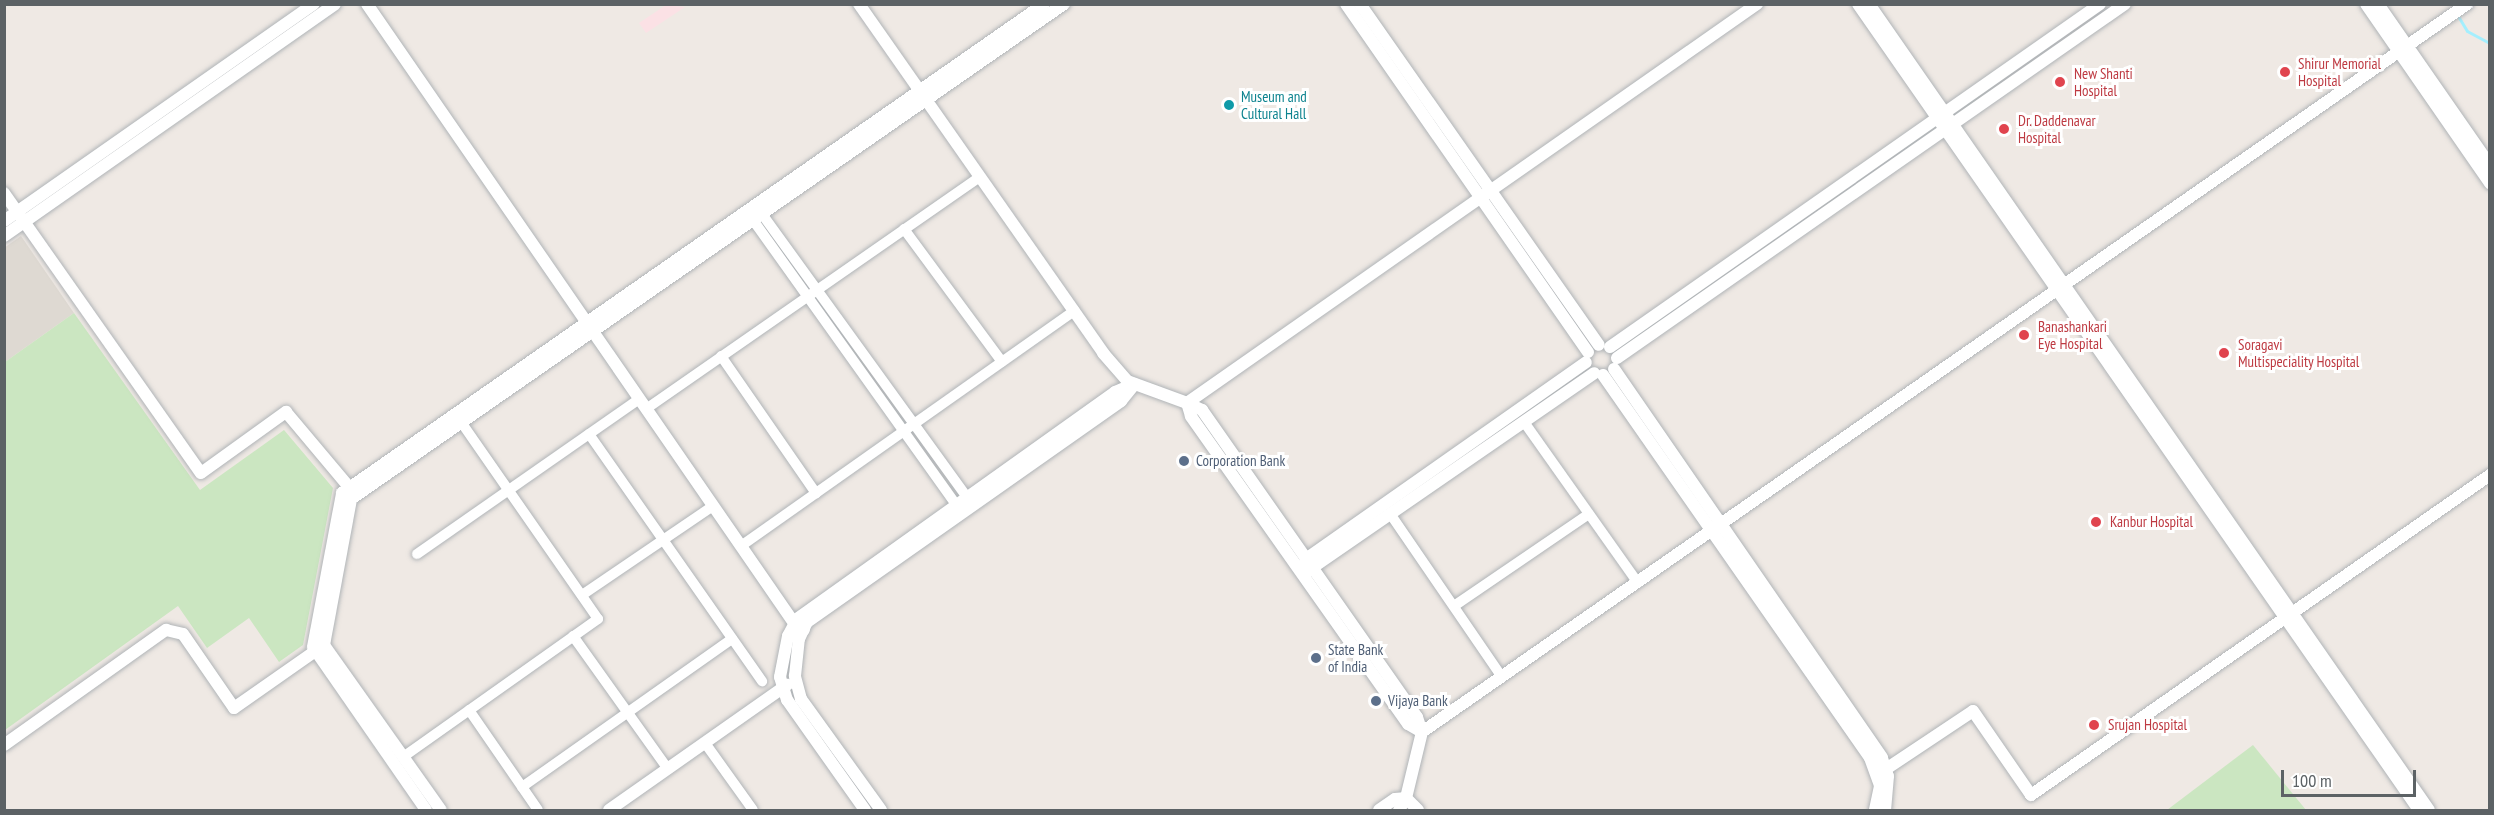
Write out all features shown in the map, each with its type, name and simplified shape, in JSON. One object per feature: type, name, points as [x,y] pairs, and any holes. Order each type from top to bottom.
[{"type":"street","points":[[4,236],[21,217],[314,4]]},
{"type":"street","points":[[4,221],[21,217],[335,4]]},
{"type":"street","points":[[367,4],[713,506],[799,626],[796,679],[801,699],[881,810]]},
{"type":"street","points":[[859,4],[1103,353],[1134,384],[1187,403]]},
{"type":"street","points":[[353,492],[756,214],[922,96],[1044,4]]},
{"type":"street","points":[[922,96],[1064,4]]},
{"type":"street","points":[[1346,4],[1485,195],[1605,346],[1607,369]]},
{"type":"street","points":[[1360,4],[1485,195],[1587,357],[1607,369],[1882,772],[1889,787],[1885,810]]},
{"type":"street","points":[[1187,403],[1757,4]]},
{"type":"street","points":[[1858,4],[1948,127],[2419,810]]},
{"type":"street","points":[[1869,4],[1940,116]]},
{"type":"street","points":[[1307,567],[1587,357],[2100,4]]},
{"type":"street","points":[[1307,567],[1392,515],[1524,422],[1607,369],[2125,4]]},
{"type":"street","points":[[2366,4],[2403,49],[2490,165]]},
{"type":"street","points":[[2378,4],[2403,49],[2490,183]]},
{"type":"street","points":[[1422,732],[2465,6]]},
{"type":"street","points":[[417,554],[589,434],[721,356],[980,177]]},
{"type":"street","points":[[4,193],[201,473],[286,411],[353,492]]},
{"type":"street","points":[[756,214],[817,290],[967,497]]},
{"type":"street","points":[[756,214],[807,297],[956,505]]},
{"type":"street","points":[[904,229],[1002,362]]},
{"type":"street","points":[[741,546],[1074,311]]},
{"type":"street","points":[[441,810],[320,648],[313,647],[342,493],[353,492],[462,423],[590,328]]},
{"type":"street","points":[[721,356],[816,493]]},
{"type":"street","points":[[865,810],[787,700],[780,677],[799,626],[967,497],[1115,392],[1134,384]]},
{"type":"street","points":[[799,626],[1121,401],[1134,384]]},
{"type":"street","points":[[1187,403],[1191,416],[1307,567],[1417,717],[1422,732],[1406,798],[1399,810]]},
{"type":"street","points":[[1524,422],[1638,582]]},
{"type":"street","points":[[403,757],[598,619],[462,423]]},
{"type":"street","points":[[589,434],[762,681]]},
{"type":"street","points":[[1875,810],[1882,772],[1972,711],[2031,795],[2490,475]]},
{"type":"street","points":[[582,596],[713,506]]},
{"type":"street","points":[[1454,606],[1589,514]]},
{"type":"street","points":[[1392,515],[1502,677]]},
{"type":"street","points":[[2287,616],[2429,810]]},
{"type":"street","points":[[4,745],[166,630],[183,634],[234,708],[320,648]]},
{"type":"street","points":[[573,636],[668,769]]},
{"type":"street","points":[[522,787],[732,639]]},
{"type":"street","points":[[320,648],[426,810]]},
{"type":"street","points":[[609,810],[796,679]]},
{"type":"street","points":[[469,710],[538,810]]},
{"type":"street","points":[[705,743],[753,810]]},
{"type":"street","points":[[1379,810],[1395,799],[1406,798]]},
{"type":"street","points":[[1406,798],[1418,810]]},
{"type":"shaded area","points":[[666,5],[685,7],[646,33],[639,23]]},
{"type":"shaded area","points":[[21,236],[74,313],[5,362],[4,248]]},
{"type":"green space","points":[[74,313],[200,490],[284,430],[333,488],[303,645],[279,662],[249,618],[207,648],[178,606],[5,730],[5,362]]},
{"type":"green space","points":[[2253,745],[2306,810],[2167,810]]},
{"type":"waterway","points":[[2458,16],[2467,31],[2490,43]]},
{"type":"place","name":"Shirur Memorial Hospital","points":[[2285,72]]},
{"type":"place","name":"New Shanti Hospital","points":[[2060,82]]},
{"type":"place","name":"Museum and Cultural Hall","points":[[1229,105]]},
{"type":"place","name":"Dr. Daddenavar Hospital","points":[[2004,129]]},
{"type":"place","name":"Banashankari Eye Hospital","points":[[2024,335]]},
{"type":"place","name":"Soragavi Multispeciality Hospital","points":[[2224,353]]},
{"type":"place","name":"Corporation Bank","points":[[1184,461]]},
{"type":"place","name":"Kanbur Hospital","points":[[2096,522]]},
{"type":"place","name":"State Bank of India","points":[[1316,658]]},
{"type":"place","name":"Vijaya Bank","points":[[1376,701]]},
{"type":"place","name":"Srujan Hospital","points":[[2094,725]]}]
